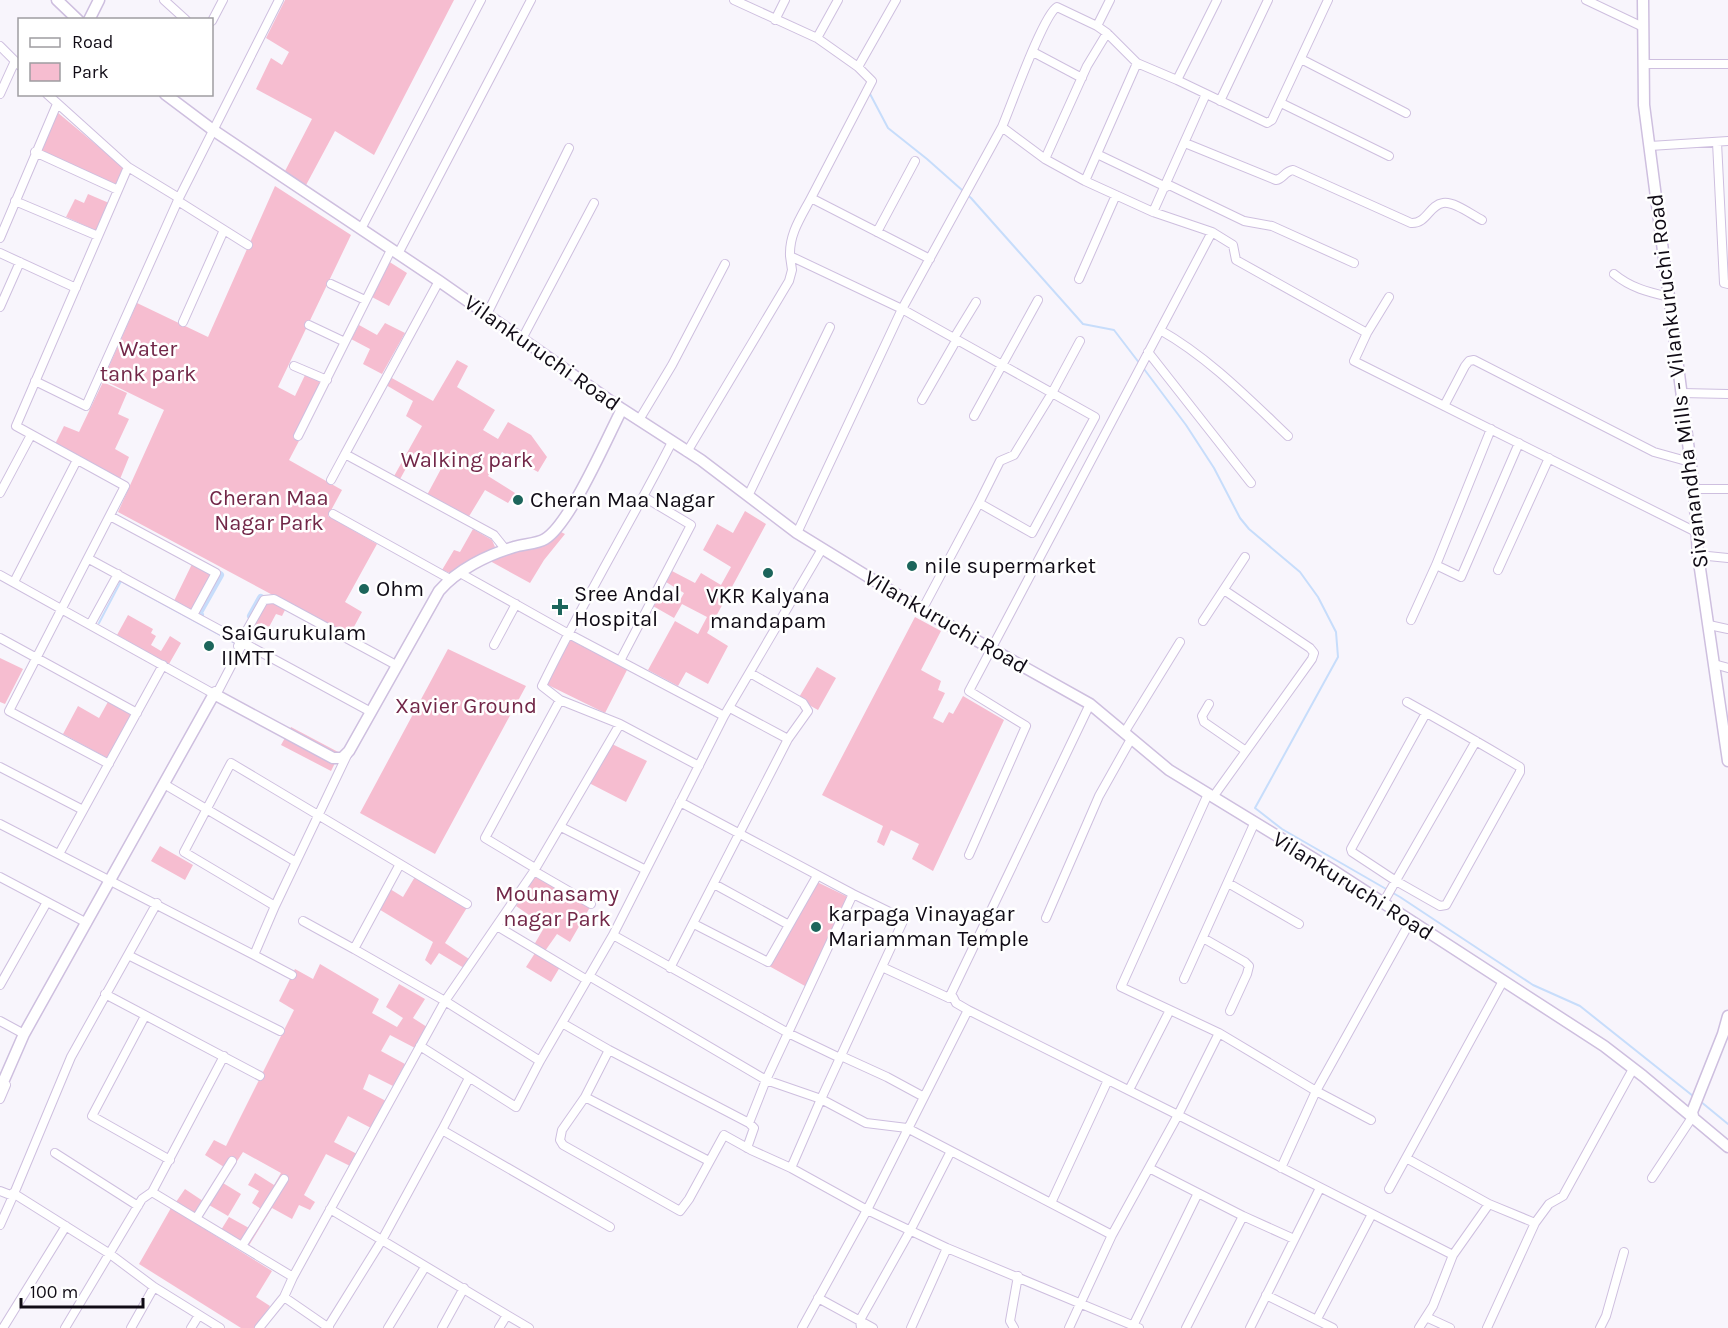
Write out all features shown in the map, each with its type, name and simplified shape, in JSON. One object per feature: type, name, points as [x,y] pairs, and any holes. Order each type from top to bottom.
[{"type":"main road","points":[[57,0],[76,18]]},
{"type":"main road","points":[[89,18],[99,0]]},
{"type":"main road","name":"Sivanandha Mills - Vilankuruchi Road","points":[[1643,0],[1644,105],[1694,489],[1698,555],[1726,730],[1728,761]]},
{"type":"main road","name":"Vilankuruchi Road","points":[[168,96],[213,130],[439,281],[687,452],[797,533],[922,610],[1090,704],[1169,770],[1331,869],[1604,1046],[1692,1114],[1728,1147]]},
{"type":"main road","points":[[0,1089],[24,1034],[215,694],[333,758],[342,758],[349,751],[439,591],[450,579],[506,550],[544,540],[563,522],[622,409]]},
{"type":"main road","points":[[1692,1114],[1728,1016]]},
{"type":"street","points":[[164,0],[184,18]]},
{"type":"street","points":[[213,19],[223,0]]},
{"type":"street","points":[[35,381],[86,406],[178,200],[279,0]]},
{"type":"street","points":[[361,229],[481,0]]},
{"type":"street","points":[[298,436],[365,300],[395,252],[531,0]]},
{"type":"street","points":[[687,452],[789,281],[792,270],[790,256],[792,236],[872,81],[858,67],[817,38],[734,0]]},
{"type":"street","points":[[774,20],[785,0]]},
{"type":"street","points":[[817,38],[838,0]]},
{"type":"street","points":[[858,67],[896,0]]},
{"type":"street","points":[[1097,26],[1110,0]]},
{"type":"street","points":[[1178,81],[1217,0]]},
{"type":"street","points":[[1220,100],[1268,0]]},
{"type":"street","points":[[797,533],[902,309],[1002,127],[1052,10],[1058,8],[1097,26],[1137,63],[1267,123],[1272,120],[1281,103],[1328,0]]},
{"type":"street","points":[[1586,0],[1643,27]]},
{"type":"street","points":[[1045,159],[1082,78],[1107,33]]},
{"type":"street","points":[[0,46],[17,64],[0,94]]},
{"type":"street","points":[[1033,52],[1082,78]]},
{"type":"street","points":[[1301,59],[1406,112]]},
{"type":"street","points":[[1084,181],[1137,63]]},
{"type":"street","points":[[1642,64],[1728,64]]},
{"type":"street","points":[[1153,212],[1206,94]]},
{"type":"street","points":[[49,96],[128,167],[248,245]]},
{"type":"street","points":[[1281,103],[1389,156]]},
{"type":"street","points":[[0,238],[57,104]]},
{"type":"street","points":[[1002,127],[1045,159],[1084,181],[1153,212],[1212,232],[1233,245],[1236,260],[1367,333]]},
{"type":"street","points":[[1650,146],[1728,141]]},
{"type":"street","points":[[1717,142],[1724,284],[1728,284]]},
{"type":"street","points":[[1185,143],[1276,180],[1293,170],[1411,222],[1421,222],[1443,203],[1452,204],[1482,220]]},
{"type":"street","points":[[487,314],[569,148]]},
{"type":"street","points":[[35,152],[118,190]]},
{"type":"street","points":[[1097,154],[1244,221],[1272,226],[1354,263]]},
{"type":"street","points":[[877,232],[915,161]]},
{"type":"street","points":[[9,711],[125,486],[16,426],[128,167]]},
{"type":"street","points":[[1079,279],[1116,195]]},
{"type":"street","points":[[811,198],[930,259]]},
{"type":"street","points":[[15,201],[98,236]]},
{"type":"street","points":[[522,339],[594,203]]},
{"type":"street","points":[[183,322],[224,230]]},
{"type":"street","points":[[969,855],[1026,726],[969,691],[1212,232]]},
{"type":"street","points":[[0,253],[76,288]]},
{"type":"street","points":[[790,256],[902,309],[1095,417],[1032,533],[979,503]]},
{"type":"street","points":[[0,307],[20,262]]},
{"type":"street","points":[[639,420],[672,365],[725,264]]},
{"type":"street","points":[[1614,274],[1626,284],[1639,290],[1669,297]]},
{"type":"street","points":[[331,480],[439,281]]},
{"type":"street","points":[[331,284],[365,300]]},
{"type":"street","points":[[1389,297],[1367,333],[1354,361],[1698,533]]},
{"type":"street","points":[[974,416],[1038,300]]},
{"type":"street","points":[[922,400],[976,302]]},
{"type":"street","points":[[309,325],[345,342]]},
{"type":"street","points":[[748,496],[830,327]]},
{"type":"street","points":[[1160,330],[1200,357],[1288,436]]},
{"type":"street","points":[[922,610],[1000,461],[1014,455],[1052,393],[1080,340]]},
{"type":"street","points":[[1148,352],[1251,483]]},
{"type":"street","points":[[1444,406],[1465,366],[1469,361],[1474,360],[1654,452],[1690,462]]},
{"type":"street","points":[[294,366],[327,380]]},
{"type":"street","points":[[1682,393],[1728,394]]},
{"type":"street","points":[[1411,620],[1436,566],[1491,429]]},
{"type":"street","points":[[0,493],[31,435]]},
{"type":"street","points":[[672,442],[644,497],[567,633],[542,686],[560,700],[620,724],[699,766]]},
{"type":"street","points":[[1436,566],[1461,577],[1519,443]]},
{"type":"street","points":[[345,454],[494,535],[506,550]]},
{"type":"street","points":[[1498,570],[1549,458]]},
{"type":"street","points":[[14,582],[77,460]]},
{"type":"street","points":[[1694,489],[1728,489]]},
{"type":"street","points":[[620,661],[691,525],[644,497]]},
{"type":"street","points":[[333,514],[450,579]]},
{"type":"street","points":[[111,515],[216,573],[191,614]]},
{"type":"street","points":[[420,1047],[516,1107],[613,935],[724,716],[822,549]]},
{"type":"street","points":[[1698,555],[1728,558]]},
{"type":"street","points":[[1203,621],[1245,557]]},
{"type":"street","points":[[89,559],[371,712]]},
{"type":"street","points":[[460,573],[724,716]]},
{"type":"street","points":[[90,625],[118,574]]},
{"type":"street","points":[[0,575],[215,694],[264,600],[274,599],[396,665]]},
{"type":"street","points":[[1224,590],[1310,648],[1314,653],[1312,659],[1210,796],[1121,987],[1219,1033],[1316,1091],[1371,1120]]},
{"type":"street","points":[[494,645],[516,604]]},
{"type":"street","points":[[1709,625],[1728,629]]},
{"type":"street","points":[[0,638],[137,713]]},
{"type":"street","points":[[1046,918],[1128,736],[1180,642]]},
{"type":"street","points":[[1714,664],[1728,668]]},
{"type":"street","points":[[59,854],[163,665]]},
{"type":"street","points":[[670,968],[788,739],[808,711],[803,703],[750,673]]},
{"type":"street","points":[[560,700],[485,838],[591,904]]},
{"type":"street","points":[[1407,702],[1520,767],[1520,772],[1446,905],[1440,906],[1395,884],[1351,849],[1426,713]]},
{"type":"street","points":[[949,998],[1090,704]]},
{"type":"street","points":[[1209,704],[1202,716],[1204,722],[1245,751]]},
{"type":"street","points":[[0,706],[109,764]]},
{"type":"street","points":[[730,708],[788,739]]},
{"type":"street","points":[[259,1328],[284,1297],[445,1001],[534,870],[620,724]]},
{"type":"street","points":[[1383,903],[1476,741]]},
{"type":"street","points":[[254,955],[349,751]]},
{"type":"street","points":[[275,906],[184,852],[231,763],[467,904]]},
{"type":"street","points":[[0,767],[83,810]]},
{"type":"street","points":[[165,785],[296,862]]},
{"type":"street","points":[[680,802],[817,876],[904,919],[791,1168]]},
{"type":"street","points":[[0,824],[157,903],[292,975]]},
{"type":"street","points":[[1184,979],[1254,824]]},
{"type":"street","points":[[561,827],[646,870]]},
{"type":"street","points":[[354,949],[400,864]]},
{"type":"street","points":[[694,924],[768,962],[817,876]]},
{"type":"street","points":[[1,880],[87,923]]},
{"type":"street","points":[[0,1099],[28,1035],[110,881]]},
{"type":"street","points":[[1228,883],[1299,924]]},
{"type":"street","points":[[714,884],[789,925]]},
{"type":"street","points":[[749,1123],[766,1080],[790,1034],[853,894]]},
{"type":"street","points":[[0,985],[47,902]]},
{"type":"street","points":[[0,1225],[71,1057],[157,903]]},
{"type":"street","points":[[303,921],[445,1001],[540,1061]]},
{"type":"street","points":[[1281,1168],[1316,1091],[1410,922]]},
{"type":"street","points":[[497,926],[766,1080],[821,1099],[866,1123],[907,1128],[1112,1235]]},
{"type":"street","points":[[613,935],[790,1034],[887,1077],[924,1097]]},
{"type":"street","points":[[1203,938],[1249,966],[1230,1011]]},
{"type":"street","points":[[128,954],[280,1031]]},
{"type":"street","points":[[882,967],[949,998],[954,997],[956,1003],[968,1010],[1453,1255]]},
{"type":"street","points":[[1389,1189],[1503,981]]},
{"type":"street","points":[[105,994],[260,1076]]},
{"type":"street","points":[[802,1328],[867,1209],[968,1010]]},
{"type":"street","points":[[1129,1090],[1170,1010]]},
{"type":"street","points":[[144,1016],[92,1116],[170,1160]]},
{"type":"street","points":[[0,1021],[24,1034]]},
{"type":"street","points":[[562,1023],[749,1123],[754,1128],[747,1148]]},
{"type":"street","points":[[1069,1328],[1112,1235],[1178,1115],[1219,1033]]},
{"type":"street","points":[[609,1050],[585,1097],[562,1130],[560,1140],[563,1145],[680,1211],[724,1135],[910,1231],[1136,1327],[1198,1193]]},
{"type":"street","points":[[65,1328],[142,1199],[152,1192],[224,1056]]},
{"type":"street","points":[[1487,1328],[1535,1223],[1549,1204],[1563,1196],[1634,1069]]},
{"type":"street","points":[[284,1297],[329,1328],[382,1240],[469,1078]]},
{"type":"street","points":[[1050,1203],[1108,1080]]},
{"type":"street","points":[[585,1097],[709,1161]]},
{"type":"street","points":[[1652,1178],[1692,1114]]},
{"type":"street","points":[[442,1130],[610,1227]]},
{"type":"street","points":[[860,1324],[951,1151]]},
{"type":"street","points":[[55,1153],[138,1206]]},
{"type":"street","points":[[1406,1158],[1488,1204],[1535,1223]]},
{"type":"street","points":[[197,1217],[232,1161]]},
{"type":"street","points":[[1149,1168],[1294,1239]]},
{"type":"street","points":[[242,1246],[284,1179]]},
{"type":"street","points":[[1250,1328],[1320,1188]]},
{"type":"street","points":[[0,1191],[13,1194],[110,1254],[154,1287],[220,1328]]},
{"type":"street","points":[[152,1192],[197,1217],[293,1277]]},
{"type":"street","points":[[1419,1328],[1433,1306],[1453,1255],[1488,1204]]},
{"type":"street","points":[[330,1209],[529,1328]]},
{"type":"street","points":[[1317,1319],[1372,1214]]},
{"type":"street","points":[[1186,1328],[1243,1216]]},
{"type":"street","points":[[3,1328],[66,1227]]},
{"type":"street","points":[[911,1328],[947,1248]]},
{"type":"street","points":[[1600,1328],[1606,1316],[1624,1252]]},
{"type":"street","points":[[388,1328],[425,1267]]},
{"type":"street","points":[[1014,1328],[1010,1321],[1018,1276]]},
{"type":"street","points":[[131,1328],[154,1287]]},
{"type":"street","points":[[442,1328],[464,1288]]},
{"type":"street","points":[[1266,1295],[1333,1328]]},
{"type":"street","points":[[818,1298],[860,1324],[873,1328]]},
{"type":"street","points":[[191,1328],[199,1315]]},
{"type":"street","points":[[499,1328],[507,1315]]},
{"type":"street","points":[[1426,1317],[1450,1328]]},
{"type":"green space","points":[[285,0],[454,0],[374,155],[335,131],[305,187],[284,173],[312,119],[256,89],[271,58],[282,65],[289,52],[266,38]]},
{"type":"green space","points":[[57,112],[124,168],[116,188],[38,153]]},
{"type":"green space","name":"Cheran Maa Nagar Park","points":[[275,186],[351,235],[278,387],[295,396],[306,373],[322,380],[293,437],[299,441],[289,460],[342,490],[328,516],[377,544],[345,602],[362,612],[349,636],[118,512],[164,410],[103,380],[137,303],[208,337]]},
{"type":"green space","points":[[88,194],[109,203],[97,231],[66,217],[75,199],[84,203]]},
{"type":"green space","points":[[388,261],[407,273],[389,306],[370,296]]},
{"type":"green space","points":[[385,323],[405,333],[382,374],[363,364],[370,349],[351,339],[359,325],[377,335]]},
{"type":"green space","name":"Walking park","points":[[457,360],[468,366],[457,387],[495,410],[483,430],[498,439],[508,422],[531,435],[547,457],[538,472],[502,452],[488,476],[515,493],[508,503],[485,490],[468,518],[427,495],[442,467],[415,452],[399,481],[393,478],[422,426],[406,416],[413,401],[386,385],[390,377],[433,401]]},
{"type":"green space","points":[[103,382],[127,393],[118,414],[129,419],[115,449],[129,457],[120,479],[55,444],[64,426],[79,432]]},
{"type":"green space","points":[[745,511],[766,524],[707,633],[728,646],[708,684],[686,672],[678,686],[648,670],[675,621],[698,634],[707,617],[682,604],[674,618],[653,606],[661,593],[679,602],[684,593],[666,582],[672,571],[695,583],[701,573],[721,585],[731,567],[703,550],[717,524],[733,533]]},
{"type":"green space","points":[[473,529],[492,540],[495,547],[450,573],[442,570],[454,550],[460,552]]},
{"type":"green space","points":[[559,531],[565,534],[544,560],[530,583],[490,561]]},
{"type":"green space","points":[[193,562],[213,573],[191,613],[173,603]]},
{"type":"green space","points":[[264,601],[274,601],[286,608],[282,616],[276,614],[269,627],[261,623],[251,639],[246,637]]},
{"type":"green space","points":[[128,615],[153,629],[151,633],[156,636],[151,645],[161,651],[170,636],[181,643],[169,664],[132,647],[133,644],[117,635]]},
{"type":"green space","points":[[915,617],[941,631],[921,670],[941,681],[938,690],[945,693],[933,718],[943,723],[949,712],[953,714],[963,696],[1004,720],[933,871],[912,859],[919,844],[891,830],[884,846],[877,842],[883,826],[822,795]]},
{"type":"green space","points":[[569,638],[627,670],[605,713],[546,684]]},
{"type":"green space","name":"Xavier Ground","points":[[448,649],[526,686],[435,854],[360,813]]},
{"type":"green space","points":[[0,658],[23,669],[5,704],[0,702]]},
{"type":"green space","points":[[817,667],[836,678],[818,710],[798,699]]},
{"type":"green space","points":[[109,700],[133,713],[109,759],[63,734],[78,706],[99,718]]},
{"type":"green space","points":[[291,727],[340,753],[331,771],[281,745]]},
{"type":"green space","points":[[612,744],[647,761],[626,802],[589,783]]},
{"type":"green space","points":[[160,846],[193,865],[185,880],[151,861]]},
{"type":"green space","name":"Mounasamy nagar Park","points":[[540,869],[593,902],[570,942],[557,934],[545,951],[563,962],[551,982],[526,967],[535,953],[531,950],[545,926],[516,906]]},
{"type":"green space","points":[[416,875],[468,906],[445,943],[469,959],[464,968],[439,953],[431,965],[425,960],[433,942],[377,908],[390,889],[403,897]]},
{"type":"green space","points":[[817,882],[848,897],[805,986],[769,966]]},
{"type":"green space","points":[[320,964],[379,999],[372,1013],[397,1027],[403,1018],[386,1007],[399,984],[425,999],[413,1018],[427,1027],[415,1048],[390,1035],[381,1051],[405,1064],[393,1086],[369,1074],[363,1089],[386,1101],[371,1128],[348,1116],[334,1142],[357,1154],[350,1166],[326,1154],[304,1195],[315,1202],[310,1210],[299,1205],[292,1219],[272,1208],[248,1247],[221,1230],[229,1217],[249,1228],[261,1209],[252,1203],[259,1191],[248,1185],[255,1173],[274,1185],[281,1173],[243,1152],[223,1183],[241,1194],[228,1216],[209,1205],[200,1217],[176,1202],[185,1189],[203,1201],[224,1167],[205,1155],[214,1140],[226,1146],[294,1010],[279,1001],[295,969],[313,979]]},
{"type":"green space","points":[[171,1208],[272,1271],[256,1297],[270,1306],[256,1328],[241,1328],[139,1264]]},
{"type":"waterway","points":[[869,92],[888,128],[971,198],[1083,324],[1114,330],[1140,364]]},
{"type":"waterway","points":[[1144,369],[1186,425],[1214,468],[1240,518],[1249,529],[1300,572],[1318,597],[1336,632],[1338,657],[1255,808],[1282,829],[1400,897],[1533,985],[1580,1006],[1693,1096]]},
{"type":"waterway","points":[[200,615],[198,614],[220,575]]},
{"type":"waterway","points":[[99,623],[121,581],[237,644]]},
{"type":"waterway","points":[[251,616],[261,598]]},
{"type":"waterway","points":[[1700,1101],[1728,1124]]},
{"type":"place","name":"Cheran Maa Nagar","points":[[518,500]]},
{"type":"place","name":"nile supermarket","points":[[912,566]]},
{"type":"place","name":"VKR Kalyana mandapam","points":[[768,573]]},
{"type":"place","name":"Ohm","points":[[364,589]]},
{"type":"place","name":"Sree Andal Hospital","points":[[560,607]]},
{"type":"place","name":"SaiGurukulam IIMTT","points":[[209,646]]},
{"type":"place","name":"karpaga Vinayagar Mariamman Temple","points":[[816,927]]},
{"type":"park label","name":"Water tank park","points":[[148,362]]}]
